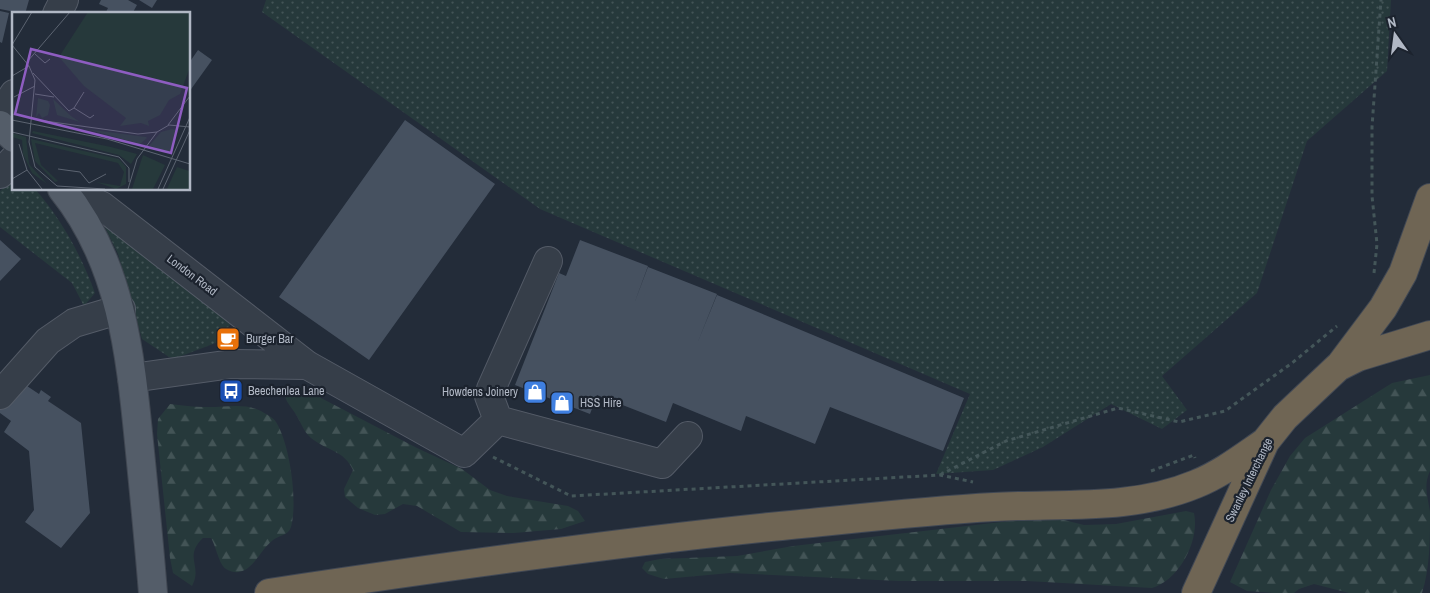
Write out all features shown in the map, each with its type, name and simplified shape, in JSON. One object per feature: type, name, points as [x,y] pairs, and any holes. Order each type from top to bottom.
[{"type":"highway","points":[[1338,367],[1383,308],[1403,273],[1430,198]]},
{"type":"highway","name":"Swanley Interchange","points":[[1200,585],[1265,442],[1285,417],[1338,367],[1358,357],[1430,335]]},
{"type":"highway","points":[[269,593],[443,567],[769,527],[994,507],[1113,505],[1162,496],[1206,479],[1265,442]]},
{"type":"main road","points":[[0,125],[12,136]]},
{"type":"main road","name":"London Road","points":[[67,194],[93,234],[104,258],[120,309],[132,378],[153,593]]},
{"type":"street","points":[[58,12],[64,0]]},
{"type":"street","points":[[0,115],[12,97]]},
{"type":"street","points":[[0,174],[12,161]]},
{"type":"street","name":"London Road","points":[[67,194],[102,206],[307,365],[464,453]]},
{"type":"street","points":[[498,420],[489,396],[491,389],[548,261]]},
{"type":"street","points":[[0,395],[48,341],[74,323],[120,309]]},
{"type":"street","name":"London Road","points":[[132,378],[232,364],[307,365]]},
{"type":"street","points":[[498,420],[662,464],[688,436]]},
{"type":"street","points":[[464,453],[498,420]]},
{"type":"path","points":[[1373,281],[1376,244],[1372,196],[1372,127],[1381,0]]},
{"type":"path","points":[[940,475],[1006,441],[1118,408],[1179,422],[1225,411],[1292,363],[1338,326]]},
{"type":"path","points":[[464,453],[480,451],[571,496],[940,475],[974,482]]},
{"type":"path","points":[[1142,473],[1194,455],[1206,479]]},
{"type":"green space","points":[[266,0],[1391,0],[1387,71],[1307,141],[1257,293],[1162,376],[1187,410],[1162,429],[1111,404],[1043,447],[993,470],[936,474],[970,394],[540,209],[262,12]]},
{"type":"green space","points":[[12,184],[12,190],[36,190],[54,213],[84,265],[95,293],[84,306],[72,283],[0,227],[0,191],[5,186]]},
{"type":"green space","points":[[101,219],[231,323],[221,341],[176,358],[169,357],[142,339],[118,254]]},
{"type":"green space","points":[[1430,375],[1430,471],[1426,487],[1430,512],[1430,543],[1427,574],[1422,593],[1349,593],[1314,584],[1299,589],[1294,593],[1274,593],[1247,591],[1230,582],[1271,490],[1290,456],[1305,438],[1392,383]]},
{"type":"green space","points":[[298,386],[417,448],[462,469],[490,490],[507,496],[568,506],[578,511],[585,521],[561,529],[514,533],[461,532],[417,506],[403,504],[385,514],[375,515],[358,508],[345,497],[344,489],[353,470],[349,463],[345,458],[308,435],[286,399],[284,389]]},
{"type":"green space","points":[[170,404],[200,407],[240,406],[254,408],[270,416],[281,432],[285,444],[293,489],[293,516],[290,530],[286,534],[275,538],[253,564],[241,572],[226,569],[221,564],[211,538],[203,538],[194,551],[196,573],[192,586],[173,573],[170,558],[157,434],[158,419]]},
{"type":"green space","points":[[1186,511],[1194,513],[1194,535],[1190,547],[1179,568],[1171,577],[1162,584],[1152,588],[1027,581],[899,581],[730,573],[664,579],[648,574],[642,568],[645,562],[660,559],[737,556],[793,546],[1010,521],[1056,518],[1084,525],[1116,524]]},
{"type":"building","points":[[0,0],[29,0],[26,12],[0,9]]},
{"type":"building","points":[[101,0],[128,0],[137,5],[133,12],[106,12],[108,8],[99,4]]},
{"type":"building","points":[[139,0],[157,0],[152,8]]},
{"type":"building","points":[[0,11],[9,13],[2,43],[0,42]]},
{"type":"building","points":[[198,50],[212,60],[190,91],[190,62]]},
{"type":"building","points":[[405,120],[495,184],[369,360],[279,297]]},
{"type":"building","points":[[0,240],[21,259],[0,281]]},
{"type":"building","points":[[580,240],[648,266],[634,304],[648,267],[717,294],[697,344],[717,295],[964,398],[943,451],[830,407],[815,444],[746,416],[741,431],[673,403],[666,422],[597,395],[590,414],[515,385],[559,273],[566,276]]},
{"type":"building","points":[[21,382],[39,394],[41,390],[51,397],[48,401],[81,423],[90,513],[61,548],[25,522],[34,510],[29,451],[4,432],[11,421],[0,413],[0,407]]},
{"type":"place","name":"Burger Bar","points":[[228,339]]},
{"type":"place","name":"Beechenlea Lane","points":[[231,391]]},
{"type":"place","name":"Howdens Joinery","points":[[535,392]]},
{"type":"place","name":"HSS Hire","points":[[562,403]]}]
